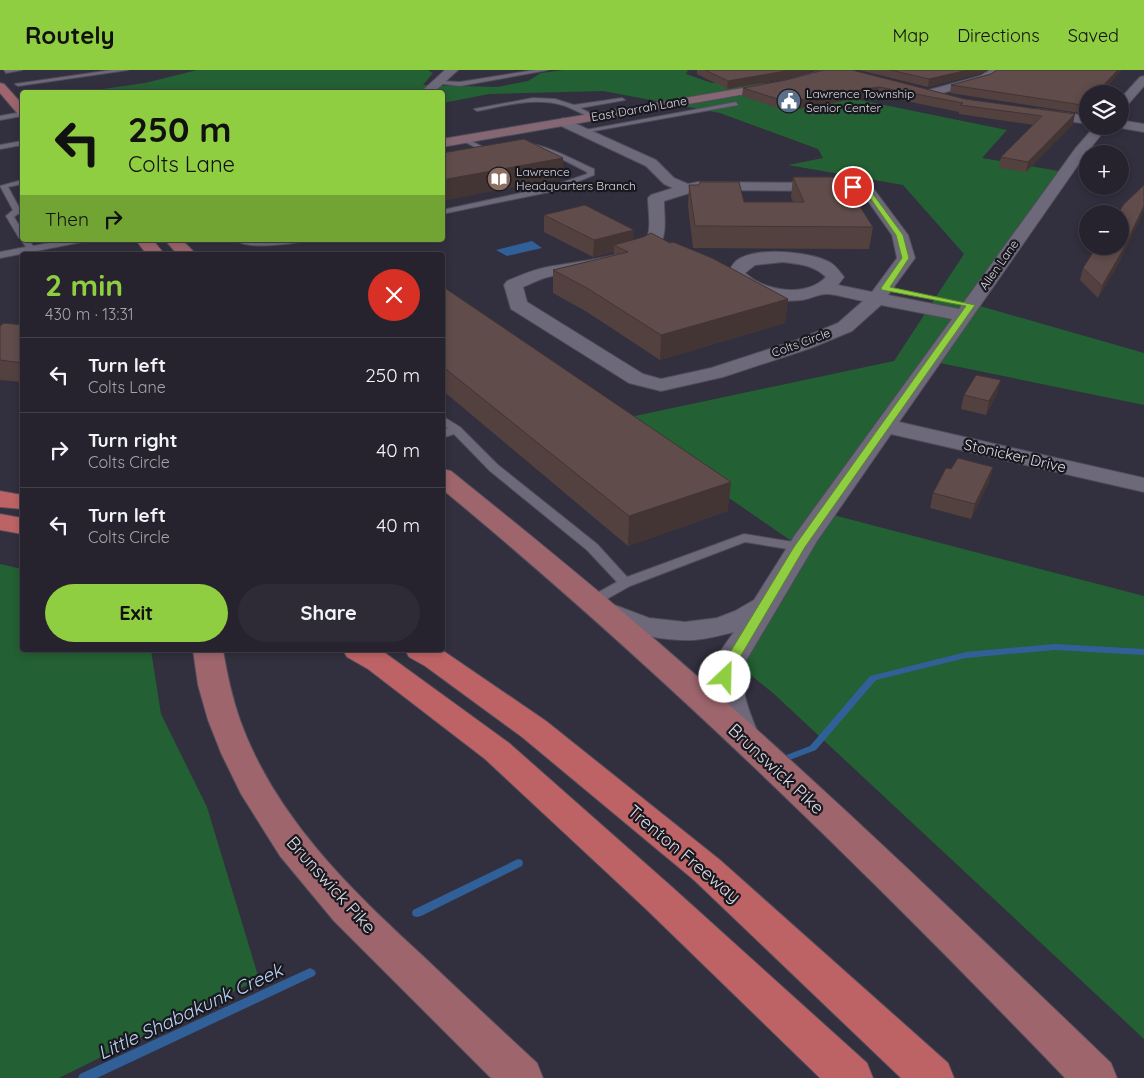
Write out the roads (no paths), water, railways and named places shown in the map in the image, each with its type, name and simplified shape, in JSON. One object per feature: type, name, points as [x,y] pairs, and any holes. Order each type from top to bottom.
[{"type":"highway","points":[[0,499],[20,502]]},
{"type":"highway","points":[[0,522],[20,526]]},
{"type":"highway","points":[[362,652],[379,662],[497,750],[652,891],[851,1078]]},
{"type":"highway","name":"Trenton Freeway","points":[[424,652],[534,729],[707,870],[932,1078]]},
{"type":"main road","points":[[0,86],[20,111]]},
{"type":"main road","points":[[146,242],[154,252]]},
{"type":"main road","points":[[175,242],[185,252]]},
{"type":"main road","name":"Brunswick Pike","points":[[445,478],[598,605],[799,788],[1095,1078]]},
{"type":"main road","name":"Brunswick Pike","points":[[208,652],[210,669],[226,728],[250,779],[284,833],[340,901],[521,1078]]},
{"type":"street","points":[[430,90],[453,70]]},
{"type":"street","points":[[955,99],[925,92],[984,78],[998,70]]},
{"type":"street","name":"East Darrah Lane","points":[[445,142],[785,84],[840,71]]},
{"type":"street","points":[[1129,96],[1144,79]]},
{"type":"street","points":[[1020,111],[1079,119]]},
{"type":"street","points":[[563,122],[651,163],[670,181],[684,188]]},
{"type":"street","points":[[1129,126],[1144,128]]},
{"type":"street","name":"Allen Lane","points":[[750,744],[728,699],[725,677],[729,664],[800,547],[1080,152],[1094,135]]},
{"type":"street","name":"Colts Circle","points":[[698,186],[853,187],[868,191],[900,235],[906,258],[880,293],[844,327],[812,341],[716,373],[661,385],[636,379],[518,305],[513,285],[542,273],[597,264],[636,253],[652,244],[655,236],[656,198],[684,188],[698,186]]},
{"type":"street","points":[[830,284],[968,310]]},
{"type":"street","name":"Stonicker Drive","points":[[885,426],[1144,486]]},
{"type":"street","name":"Allen Lane","points":[[598,605],[624,621],[648,628],[672,631],[700,631],[725,626],[744,619],[765,605]]},
{"type":"lane","points":[[15,78],[125,70]]},
{"type":"lane","points":[[440,83],[460,84],[545,70]]},
{"type":"lane","points":[[15,78],[38,76]]},
{"type":"lane","points":[[583,131],[736,104],[736,102],[717,96]]},
{"type":"lane","points":[[573,107],[622,100]]},
{"type":"lane","points":[[477,110],[529,101],[564,103],[594,117]]},
{"type":"lane","points":[[1,118],[20,113]]},
{"type":"lane","points":[[1,118],[20,119]]},
{"type":"lane","points":[[463,139],[485,150]]},
{"type":"lane","points":[[0,147],[20,143]]},
{"type":"lane","points":[[8,154],[14,152],[10,145]]},
{"type":"lane","points":[[445,211],[551,189],[590,175],[591,171],[538,146],[518,145]]},
{"type":"lane","points":[[468,153],[494,149]]},
{"type":"lane","points":[[20,182],[2,184],[20,212],[10,216],[20,233]]},
{"type":"lane","points":[[26,242],[31,249]]},
{"type":"lane","points":[[0,255],[68,242]]},
{"type":"lane","points":[[252,242],[273,242]]},
{"type":"lane","points":[[445,421],[494,468],[592,547],[625,582]]},
{"type":"lane","points":[[445,434],[456,430]]},
{"type":"lane","points":[[598,605],[625,582],[744,538],[800,547]]},
{"type":"water","points":[[532,241],[542,248],[507,256],[496,250]]},
{"type":"waterway","name":"Little Shabakunk Creek","points":[[779,761],[813,748],[873,678],[966,655],[1055,647],[1144,652]]},
{"type":"waterway","name":"Little Shabakunk Creek","points":[[417,913],[518,863]]},
{"type":"waterway","name":"Little Shabakunk Creek","points":[[84,1078],[310,973]]},
{"type":"place","name":"Lawrence Township Senior Center","points":[[789,101]]},
{"type":"place","name":"Lawrence Headquarters Branch","points":[[499,179]]}]
